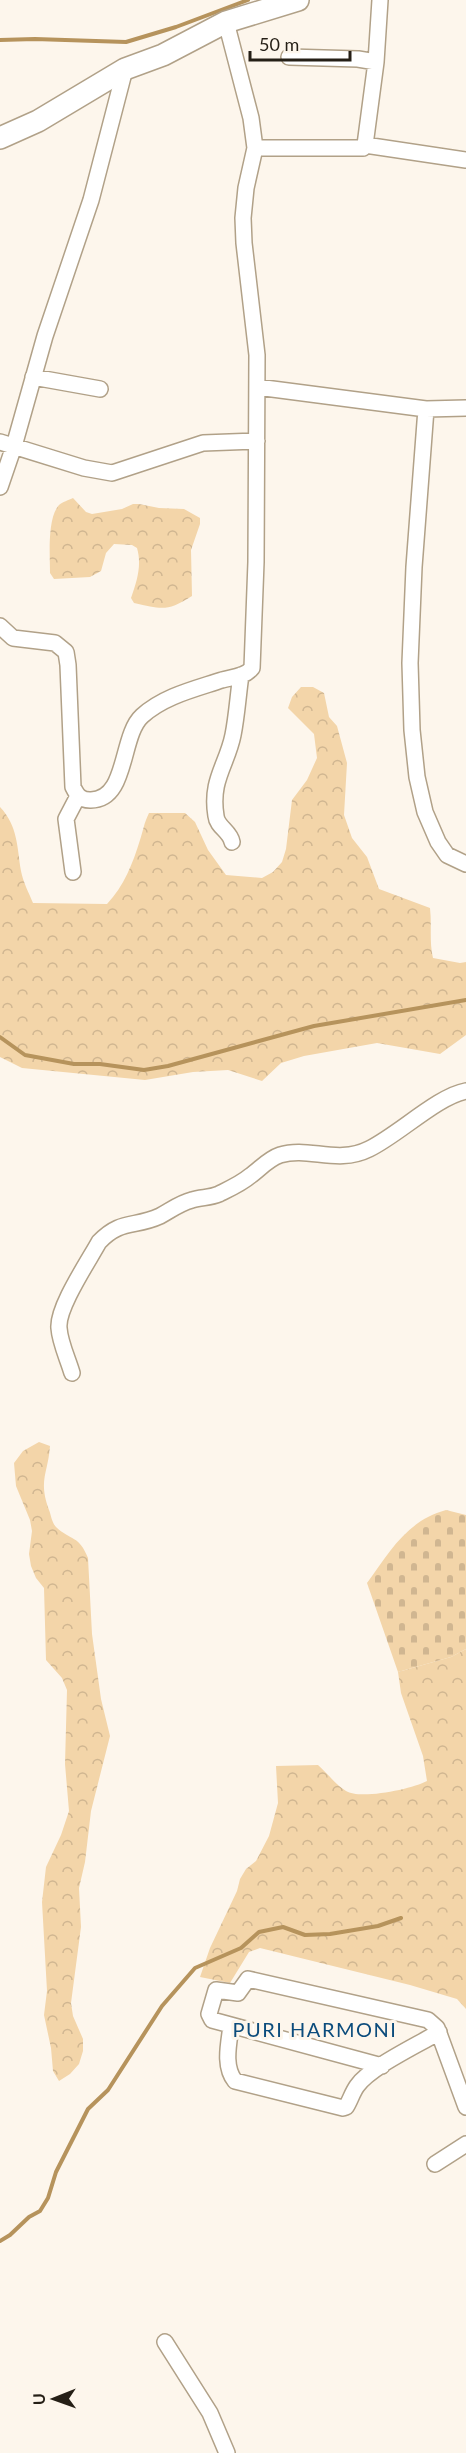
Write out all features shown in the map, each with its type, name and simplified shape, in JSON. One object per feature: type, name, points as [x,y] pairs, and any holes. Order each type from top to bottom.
[{"type":"street","points":[[0,138],[38,121],[125,69],[298,0]]},
{"type":"street","points":[[255,148],[359,150],[365,145],[376,62],[380,0]]},
{"type":"street","points":[[0,626],[13,638],[55,644],[66,652],[72,788],[78,796],[85,800],[94,800],[107,795],[120,772],[133,727],[142,716],[171,697],[249,672],[253,664],[257,355],[243,218],[246,188],[255,148],[251,118],[228,26]]},
{"type":"street","points":[[289,57],[343,58],[376,62]]},
{"type":"street","points":[[0,487],[7,444],[33,377],[91,200],[125,69]]},
{"type":"street","points":[[365,145],[466,160]]},
{"type":"street","points":[[33,377],[100,389]]},
{"type":"street","points":[[256,387],[426,409],[466,408]]},
{"type":"street","points":[[426,409],[414,567],[410,663],[412,730],[417,777],[425,812],[438,842],[447,855],[466,864]]},
{"type":"street","points":[[7,444],[84,468],[112,473],[203,443],[257,441]]},
{"type":"street","points":[[232,842],[230,834],[216,819],[214,795],[221,767],[233,737],[241,675]]},
{"type":"street","points":[[73,872],[66,819],[78,796]]},
{"type":"street","points":[[72,1373],[58,1327],[60,1313],[99,1242],[107,1233],[117,1227],[159,1216],[193,1199],[216,1195],[248,1178],[279,1155],[301,1153],[334,1157],[359,1153],[412,1122],[452,1094],[466,1090]]},
{"type":"street","points":[[382,2066],[212,2020],[210,2017],[216,1990],[238,1993],[248,1979],[428,2020],[439,2032],[466,2107]]},
{"type":"street","points":[[231,2026],[227,2054],[231,2076],[235,2081],[343,2108],[349,2103],[358,2084],[382,2066],[439,2032]]},
{"type":"street","points":[[435,2164],[466,2144]]},
{"type":"street","points":[[165,2342],[210,2413],[227,2453]]},
{"type":"green space","points":[[73,498],[86,512],[92,514],[139,504],[184,509],[200,518],[191,550],[192,596],[176,605],[164,608],[134,603],[131,598],[137,579],[139,561],[137,548],[132,545],[114,544],[106,553],[101,571],[90,577],[54,579],[50,573],[50,538],[53,519],[59,505]]},
{"type":"green space","points":[[301,687],[313,687],[324,693],[329,717],[337,726],[347,763],[344,815],[352,838],[367,857],[379,889],[430,908],[433,958],[466,962],[466,1035],[440,1054],[377,1043],[304,1056],[281,1063],[262,1081],[228,1070],[193,1072],[145,1080],[22,1068],[0,1057],[0,807],[14,829],[22,875],[33,903],[107,904],[127,874],[149,813],[185,813],[195,822],[208,850],[226,875],[262,878],[273,872],[282,862],[286,849],[292,800],[307,780],[317,758],[314,734],[288,708],[292,697]]},
{"type":"green space","points":[[39,1442],[50,1446],[44,1491],[53,1521],[56,1527],[81,1545],[88,1558],[92,1634],[101,1699],[110,1736],[91,1811],[85,1862],[79,1888],[81,1927],[71,2003],[73,2016],[83,2039],[83,2051],[79,2064],[59,2081],[53,2071],[44,2015],[47,1991],[42,1902],[46,1867],[69,1811],[65,1764],[67,1690],[62,1678],[46,1660],[44,1588],[36,1578],[31,1566],[29,1554],[32,1531],[30,1520],[16,1486],[14,1463],[23,1451]]},
{"type":"green space","points":[[446,1510],[466,1515],[466,1649],[451,1657],[398,1672],[367,1583],[409,1530],[432,1515]]},
{"type":"green space","points":[[466,1649],[466,2009],[457,1999],[410,1985],[260,1948],[249,1952],[230,1983],[200,1977],[240,1879],[246,1869],[256,1861],[269,1836],[278,1803],[276,1766],[318,1765],[346,1791],[362,1794],[386,1792],[427,1781],[423,1756],[401,1693],[398,1672],[451,1657]]},
{"type":"waterway","points":[[0,40],[126,42],[176,27],[248,0]]},
{"type":"waterway","points":[[0,1037],[25,1055],[74,1064],[100,1064],[144,1070],[168,1066],[314,1026],[466,1000]]},
{"type":"waterway","points":[[0,2241],[40,2211],[48,2198],[56,2172],[88,2109],[108,2090],[162,2006],[195,1968],[241,1948],[259,1932],[283,1927],[305,1935],[330,1934],[378,1926],[401,1918]]},
{"type":"district","name":"PURI HARMONI","points":[[315,2029]]}]
